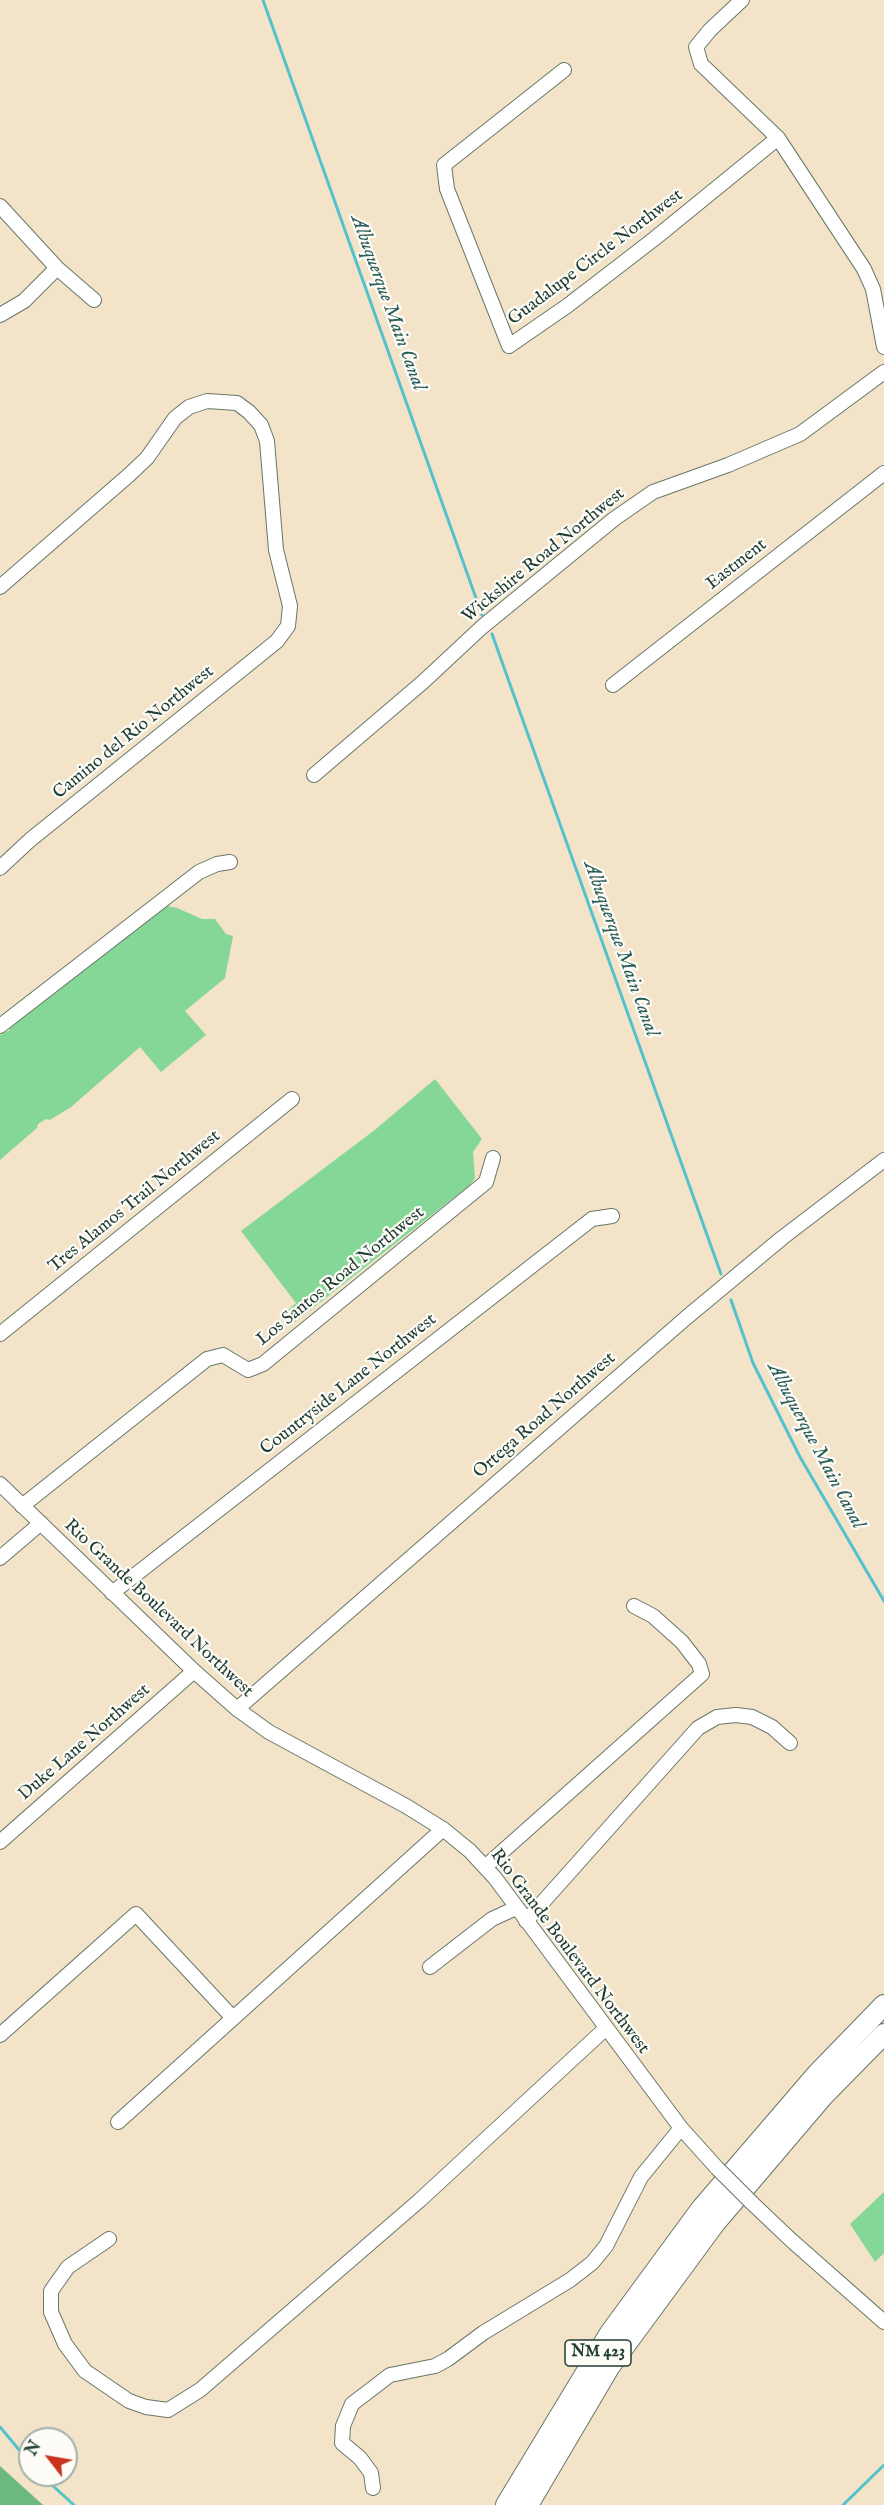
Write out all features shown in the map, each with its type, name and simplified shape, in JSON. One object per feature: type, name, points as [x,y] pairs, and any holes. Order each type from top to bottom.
[{"type":"highway","name":"NM 423","points":[[506,2505],[610,2333],[701,2209],[794,2100],[884,2005]]},
{"type":"highway","name":"NM 423","points":[[528,2505],[610,2366],[715,2223],[810,2111],[884,2034]]},
{"type":"street","points":[[742,0],[710,30],[696,47],[701,64],[778,138],[864,269],[873,290],[884,347]]},
{"type":"street","name":"Guadalupe Circle Northwest","points":[[564,70],[444,165],[447,189],[509,346],[637,253],[778,138]]},
{"type":"street","points":[[0,206],[57,268],[94,300]]},
{"type":"street","points":[[0,315],[24,301],[57,268]]},
{"type":"street","name":"Wickshire Road Northwest","points":[[314,775],[423,682],[482,627],[614,519],[653,492],[728,465],[800,434],[884,372]]},
{"type":"street","name":"Camino del Rio Northwest","points":[[0,587],[147,458],[175,418],[189,407],[207,401],[221,400],[237,403],[261,425],[267,441],[276,550],[290,606],[288,626],[277,641],[30,840],[0,868]]},
{"type":"street","name":"Eastment","points":[[613,685],[884,473]]},
{"type":"street","points":[[0,1026],[199,872],[217,864],[230,862]]},
{"type":"street","name":"Tres Alamos Trail Northwest","points":[[0,1334],[292,1099]]},
{"type":"street","name":"Los Santos Road Northwest","points":[[22,1506],[207,1359],[223,1355],[248,1370],[263,1364],[486,1182],[493,1158]]},
{"type":"street","name":"Ortega Road Northwest","points":[[237,1709],[687,1317],[782,1238],[884,1160]]},
{"type":"street","name":"Countryside Lane Northwest","points":[[112,1593],[592,1219],[612,1216]]},
{"type":"street","name":"Rio Grande Boulevard Northwest","points":[[0,1484],[194,1671],[237,1709],[269,1732],[406,1806],[442,1829],[470,1851],[485,1867],[681,2128],[752,2203],[884,2322]]},
{"type":"street","points":[[0,1558],[40,1523]]},
{"type":"street","points":[[485,1867],[702,1674],[699,1664],[682,1642],[653,1616],[634,1606]]},
{"type":"street","name":"Duke Lane Northwest","points":[[0,1842],[194,1671]]},
{"type":"street","points":[[526,1921],[698,1728],[717,1717],[736,1715],[752,1717],[772,1727],[789,1743]]},
{"type":"street","points":[[118,2122],[442,1829]]},
{"type":"street","points":[[430,1967],[492,1919],[516,1908]]},
{"type":"street","points":[[0,2036],[136,1914],[233,2018]]},
{"type":"street","points":[[109,2239],[68,2267],[51,2291],[51,2312],[64,2344],[86,2371],[129,2401],[146,2407],[168,2410],[200,2390],[420,2200],[605,2029]]},
{"type":"street","points":[[373,2488],[371,2473],[360,2458],[342,2443],[343,2426],[352,2404],[390,2375],[435,2366],[448,2359],[483,2333],[592,2264],[606,2246],[641,2177],[681,2128]]},
{"type":"green space","points":[[163,905],[177,908],[202,919],[215,919],[226,934],[233,936],[225,978],[185,1011],[206,1035],[161,1072],[140,1047],[71,1107],[50,1120],[46,1119],[38,1124],[37,1128],[0,1160],[0,1035],[10,1030],[8,1027]]},
{"type":"green space","points":[[435,1079],[482,1139],[473,1152],[475,1178],[470,1185],[295,1322],[287,1311],[296,1303],[241,1231],[376,1129]]},
{"type":"green space","points":[[884,2192],[884,2253],[875,2262],[850,2224]]},
{"type":"green space","points":[[0,2466],[18,2482],[18,2487],[23,2487],[43,2505],[0,2505]]},
{"type":"waterway","name":"Albuquerque Main Canal","points":[[263,0],[482,615]]},
{"type":"waterway","name":"Albuquerque Main Canal","points":[[492,634],[721,1274]]},
{"type":"waterway","name":"Albuquerque Main Canal","points":[[731,1300],[753,1363],[800,1457],[884,1601]]},
{"type":"waterway","points":[[0,2427],[18,2449]]},
{"type":"waterway","name":"Albuquerque Main Canal","points":[[843,2505],[884,2465]]},
{"type":"waterway","points":[[54,2487],[74,2505]]}]
